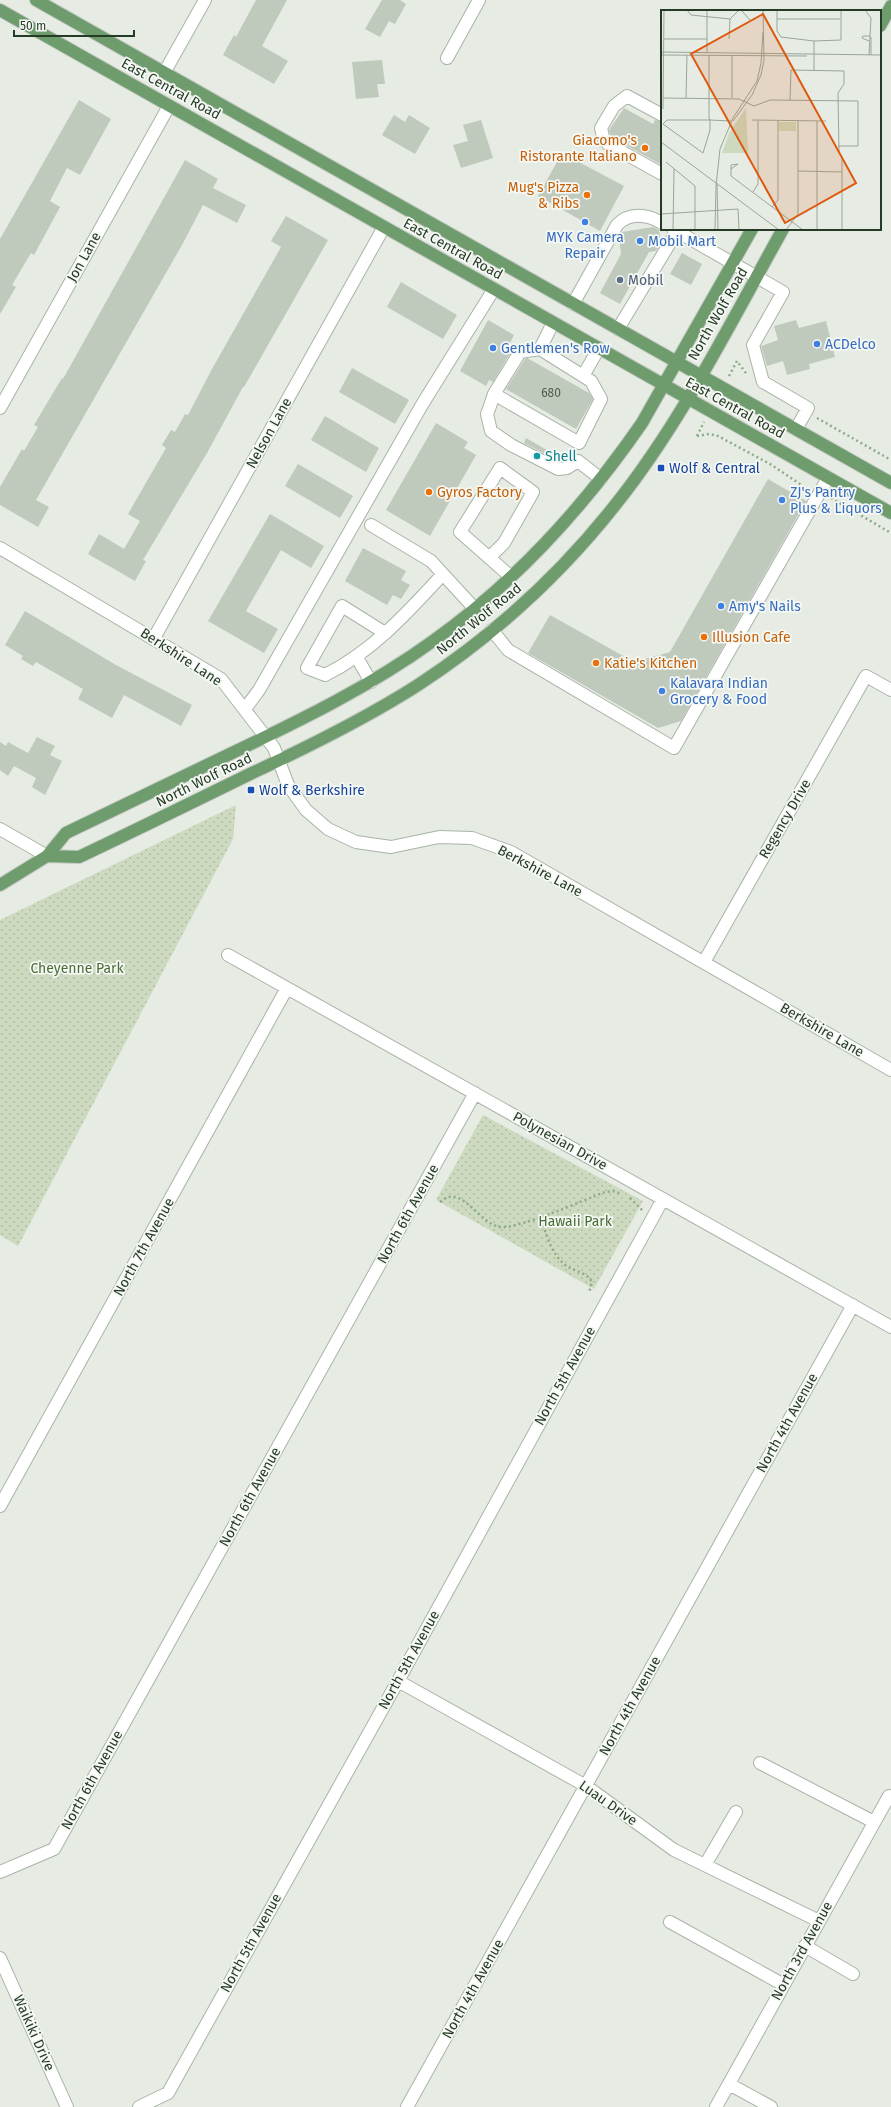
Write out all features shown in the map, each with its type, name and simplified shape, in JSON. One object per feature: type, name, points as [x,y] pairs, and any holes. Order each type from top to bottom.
[{"type":"main road","name":"East Central Road","points":[[36,0],[891,483]]},
{"type":"main road","points":[[881,24],[891,6]]},
{"type":"main road","name":"East Central Road","points":[[0,10],[891,513]]},
{"type":"main road","name":"North Wolf Road","points":[[0,885],[47,856],[66,833],[266,737],[371,682],[434,641],[511,578],[546,544],[601,479],[642,423],[751,230]]},
{"type":"main road","name":"North Wolf Road","points":[[47,856],[79,857],[344,728],[395,700],[444,667],[492,630],[557,571],[598,526],[655,451],[687,398],[782,230]]},
{"type":"street","points":[[164,73],[205,0]]},
{"type":"street","points":[[447,58],[479,0]]},
{"type":"street","points":[[661,114],[627,96],[614,106],[601,128],[602,136],[608,144],[661,173]]},
{"type":"street","name":"Jon Lane","points":[[0,408],[169,106]]},
{"type":"street","points":[[573,304],[616,225],[623,218],[650,216],[661,222]]},
{"type":"street","name":"Nelson Lane","points":[[154,638],[384,227]]},
{"type":"street","points":[[618,329],[675,230],[757,276],[783,292],[753,345],[763,382],[808,408],[796,429]]},
{"type":"street","points":[[245,709],[259,690],[423,403],[494,289]]},
{"type":"street","points":[[540,349],[553,322]]},
{"type":"street","points":[[583,376],[598,348]]},
{"type":"street","points":[[540,349],[591,381],[601,399],[579,443],[578,462],[567,468],[558,469],[511,445],[491,430],[488,414],[494,394],[520,352],[540,349]]},
{"type":"street","points":[[494,394],[579,443]]},
{"type":"street","points":[[578,462],[601,479]]},
{"type":"street","points":[[489,558],[504,543],[533,492],[500,468],[460,532],[511,578]]},
{"type":"street","points":[[492,630],[508,650],[674,748],[828,478]]},
{"type":"street","points":[[371,526],[431,560],[475,608]]},
{"type":"street","name":"Berkshire Lane","points":[[0,548],[221,679],[274,748],[288,785],[306,810],[328,829],[356,842],[391,847],[439,837],[472,838],[510,852],[891,1070]]},
{"type":"street","points":[[385,632],[342,606],[307,668],[325,675],[342,666],[400,621],[443,574]]},
{"type":"street","points":[[356,656],[371,682]]},
{"type":"street","name":"Regency Drive","points":[[704,962],[866,676],[891,690]]},
{"type":"street","points":[[0,829],[47,856]]},
{"type":"street","name":"Polynesian Drive","points":[[228,955],[891,1326]]},
{"type":"street","name":"North 7th Avenue","points":[[0,1506],[288,988]]},
{"type":"street","name":"North 6th Avenue","points":[[0,1872],[54,1849],[475,1093]]},
{"type":"street","name":"North 5th Avenue","points":[[139,2107],[168,2093],[398,1681],[663,1199]]},
{"type":"street","name":"North 4th Avenue","points":[[407,2107],[853,1305]]},
{"type":"street","name":"Luau Drive","points":[[398,1681],[586,1786],[674,1850],[819,1921]]},
{"type":"street","points":[[760,1763],[874,1822]]},
{"type":"street","name":"North 3rd Avenue","points":[[716,2107],[874,1822],[888,1801]]},
{"type":"street","points":[[705,1865],[736,1812]]},
{"type":"street","points":[[670,1922],[784,1985]]},
{"type":"street","points":[[805,1946],[853,1974]]},
{"type":"street","name":"Waikiki Drive","points":[[0,1958],[67,2107]]},
{"type":"street","points":[[729,2084],[771,2107]]},
{"type":"path","points":[[735,365],[737,361]]},
{"type":"path","points":[[698,433],[697,436],[709,434],[718,436],[770,464],[810,491],[820,492],[891,533]]},
{"type":"path","points":[[440,1202],[444,1198],[456,1197],[463,1200],[489,1224],[509,1227],[605,1192],[613,1191],[627,1196],[644,1213],[652,1218]]},
{"type":"path","points":[[540,1216],[552,1250],[557,1258],[572,1270],[584,1273],[590,1277],[592,1282],[589,1293]]},
{"type":"green space","name":"Cheyenne Park","points":[[236,805],[233,839],[18,1246],[0,1235],[0,920]]},
{"type":"green space","name":"Hawaii Park","points":[[483,1115],[643,1201],[594,1289],[436,1200]]},
{"type":"building","points":[[256,0],[287,0],[262,46],[288,61],[274,84],[223,55],[234,35],[236,37]]},
{"type":"building","points":[[382,0],[400,0],[406,4],[395,24],[389,21],[380,37],[365,29]]},
{"type":"building","points":[[382,60],[385,84],[377,84],[379,97],[356,99],[352,62]]},
{"type":"building","points":[[79,100],[111,119],[80,175],[67,168],[50,201],[60,207],[34,255],[31,253],[12,285],[16,287],[0,314],[0,239]]},
{"type":"building","name":"Giacomo's Ristorante Italiano","points":[[624,108],[653,124],[655,120],[661,122],[661,164],[613,138],[609,130]]},
{"type":"building","points":[[394,115],[405,122],[409,115],[430,128],[415,154],[382,135]]},
{"type":"building","points":[[481,120],[493,158],[461,168],[453,145],[468,141],[463,125]]},
{"type":"building","points":[[562,153],[624,186],[600,231],[538,196]]},
{"type":"building","points":[[185,160],[218,179],[213,188],[246,205],[237,223],[203,205],[182,245],[36,500],[49,507],[38,527],[0,505],[0,487],[22,449],[24,451],[38,427],[34,425],[62,378],[63,379]]},
{"type":"building","points":[[286,216],[328,240],[243,387],[207,453],[143,560],[146,561],[135,581],[88,554],[99,534],[124,549],[140,521],[128,514],[166,448],[162,445],[171,430],[175,432],[185,414],[188,415],[212,369],[281,247],[271,241]]},
{"type":"building","points":[[653,227],[659,230],[661,243],[656,251],[649,252],[620,304],[600,293],[621,254],[619,237],[622,232]]},
{"type":"building","name":"Mobil","points":[[682,253],[702,264],[691,285],[670,274]]},
{"type":"building","points":[[401,282],[457,315],[443,339],[387,307]]},
{"type":"building","points":[[488,320],[514,335],[508,347],[512,350],[493,382],[489,380],[486,386],[460,371]]},
{"type":"building","points":[[796,320],[799,328],[826,321],[835,357],[809,364],[810,369],[787,375],[783,361],[767,366],[761,346],[778,340],[774,326]]},
{"type":"building","name":"Shell","points":[[527,358],[589,393],[593,399],[576,429],[506,389]]},
{"type":"building","points":[[352,368],[409,400],[395,424],[339,392]]},
{"type":"building","points":[[325,416],[379,448],[366,472],[311,440]]},
{"type":"building","points":[[436,423],[468,442],[464,448],[476,455],[430,536],[386,510]]},
{"type":"building","points":[[526,438],[557,456],[555,459],[524,443]]},
{"type":"building","points":[[298,464],[353,496],[340,518],[285,486]]},
{"type":"building","points":[[768,479],[806,501],[681,721],[658,728],[528,653],[550,615],[634,662],[670,652]]},
{"type":"building","points":[[270,514],[324,546],[311,568],[281,550],[246,611],[278,629],[264,653],[208,621]]},
{"type":"building","points":[[363,548],[406,571],[401,580],[410,585],[401,599],[393,595],[387,605],[345,581]]},
{"type":"building","points":[[25,611],[116,665],[192,705],[181,726],[124,695],[112,718],[78,699],[83,689],[36,662],[33,666],[21,659],[23,656],[5,645]]},
{"type":"building","points":[[37,737],[55,746],[50,755],[62,761],[45,795],[32,787],[36,778],[14,766],[8,776],[0,770],[0,742],[6,746],[8,742],[28,753]]},
{"type":"place","name":"Giacomo's Ristorante Italiano","points":[[645,148]]},
{"type":"place","name":"Mug's Pizza & Ribs","points":[[587,195]]},
{"type":"place","name":"MYK Camera Repair","points":[[585,222]]},
{"type":"place","name":"Mobil Mart","points":[[640,241]]},
{"type":"place","name":"Mobil","points":[[620,280]]},
{"type":"place","name":"ACDelco","points":[[817,344]]},
{"type":"place","name":"Gentlemen's Row","points":[[493,348]]},
{"type":"place","name":"Shell","points":[[537,456]]},
{"type":"place","name":"Wolf & Central","points":[[661,468]]},
{"type":"place","name":"Gyros Factory","points":[[429,492]]},
{"type":"place","name":"ZJ's Pantry Plus & Liquors","points":[[782,500]]},
{"type":"place","name":"Amy's Nails","points":[[721,606]]},
{"type":"place","name":"Illusion Cafe","points":[[704,637]]},
{"type":"place","name":"Katie's Kitchen","points":[[596,663]]},
{"type":"place","name":"Kalavara Indian Grocery & Food","points":[[662,691]]},
{"type":"place","name":"Wolf & Berkshire","points":[[251,790]]}]
